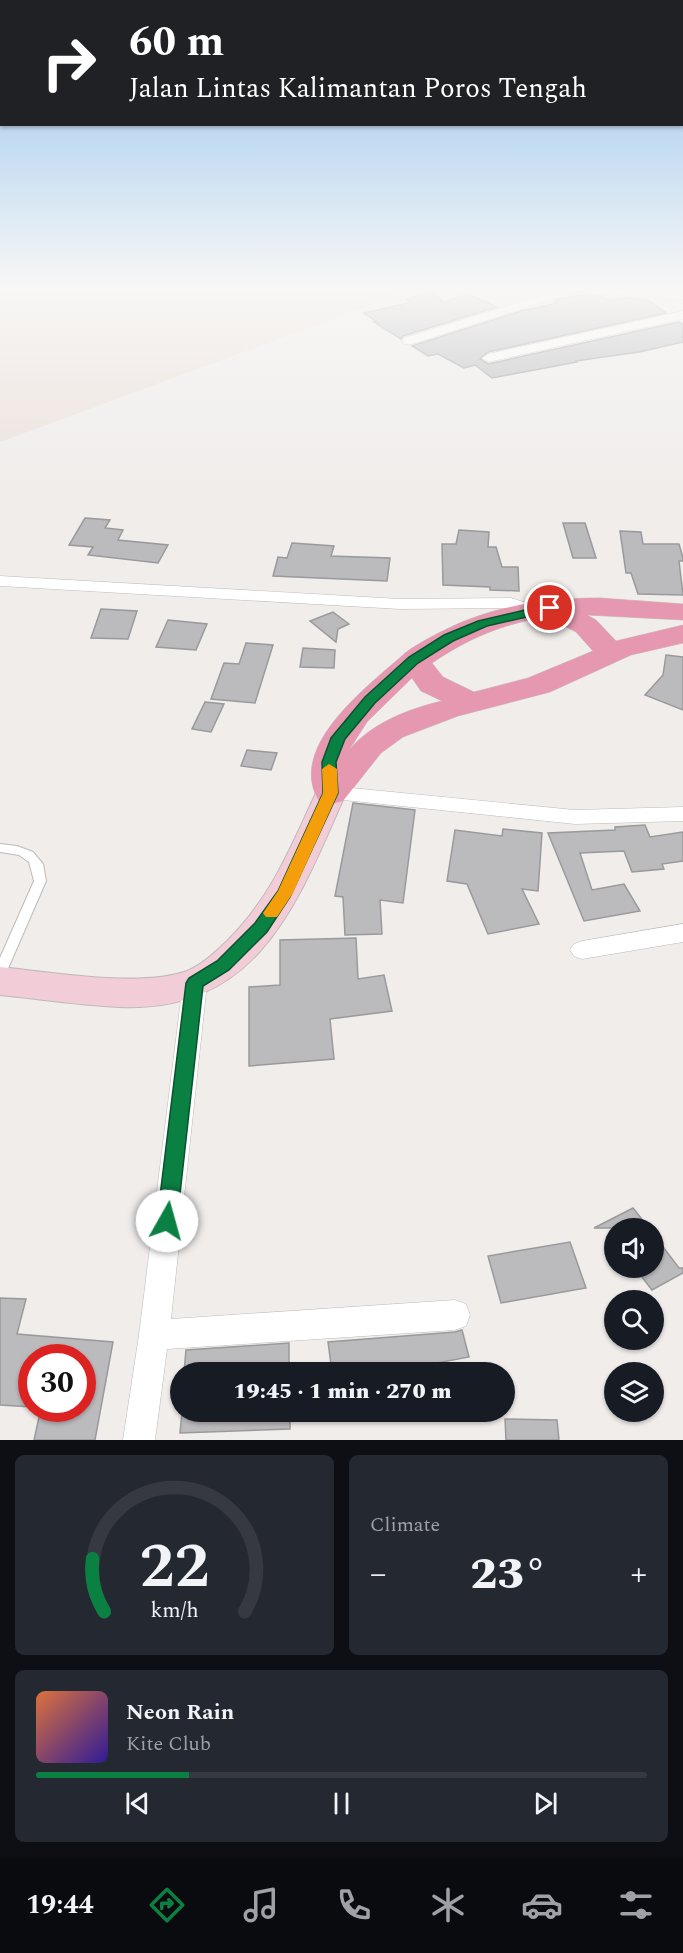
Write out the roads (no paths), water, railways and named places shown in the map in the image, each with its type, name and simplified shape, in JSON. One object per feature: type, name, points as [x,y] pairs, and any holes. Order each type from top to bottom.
[{"type":"main road","points":[[541,610],[586,626],[611,653]]},
{"type":"main road","points":[[331,793],[329,762],[338,738],[370,700],[414,660],[448,638],[463,617],[483,624],[541,610],[683,612]]},
{"type":"main road","points":[[0,981],[120,993],[159,990],[195,983],[223,966],[261,928],[285,893],[331,793],[370,746],[392,730],[418,718],[539,685],[611,653],[650,640],[683,633]]},
{"type":"main road","points":[[414,660],[432,684],[471,704]]},
{"type":"street","points":[[488,358],[505,354]]},
{"type":"street","points":[[0,581],[400,604],[463,617]]},
{"type":"street","points":[[331,793],[575,817],[683,814]]},
{"type":"street","points":[[582,950],[683,933]]},
{"type":"street","points":[[139,1440],[154,1335],[195,983]]},
{"type":"street","points":[[154,1335],[454,1315]]},
{"type":"lane","points":[[0,848],[23,852],[33,857],[40,869],[40,881],[0,973]]}]
